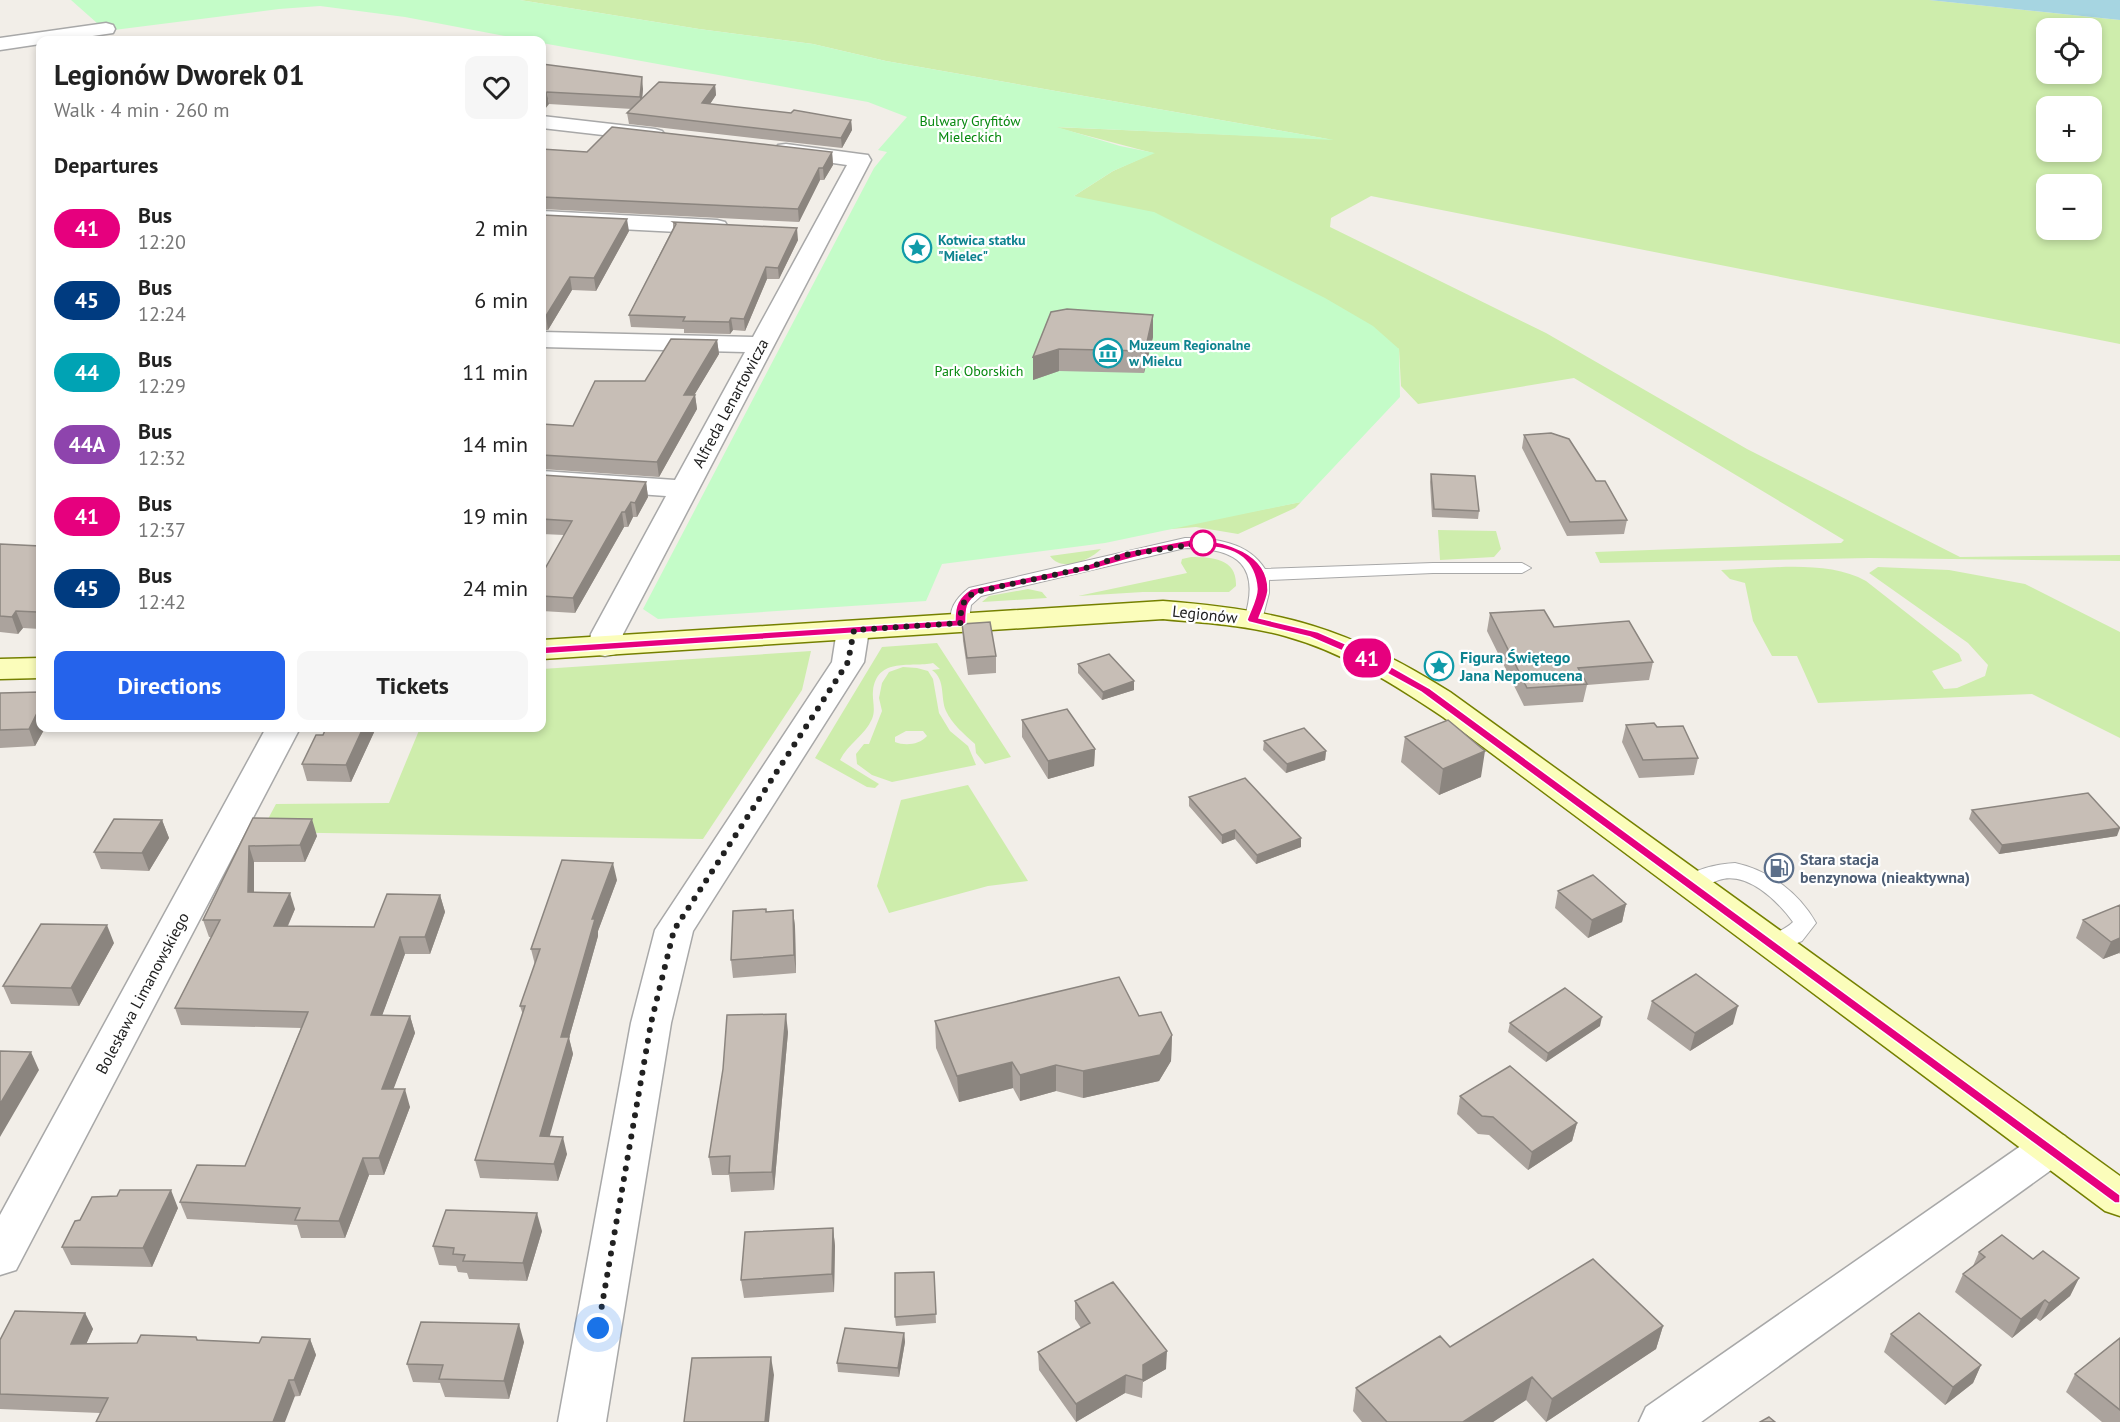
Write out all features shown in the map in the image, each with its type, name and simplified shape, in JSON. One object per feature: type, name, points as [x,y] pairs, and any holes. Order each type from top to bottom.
[{"type":"street","points":[[57,36],[106,29]]},
{"type":"street","points":[[0,44],[36,39]]},
{"type":"street","points":[[546,122],[672,137]]},
{"type":"street","name":"Alfreda Lenartowicza","points":[[605,647],[607,634],[760,345],[810,231],[860,160],[768,148]]},
{"type":"street","points":[[546,218],[740,228]]},
{"type":"street","points":[[546,339],[760,345]]},
{"type":"street","points":[[546,479],[683,489]]},
{"type":"street","name":"Legionów","points":[[546,650],[1163,610],[1253,620],[1314,634],[1410,680],[2120,1199]]},
{"type":"street","points":[[582,1422],[651,1023],[674,930],[848,662],[854,630]]},
{"type":"street","points":[[0,669],[36,668]]},
{"type":"street","name":"Bolesława Limanowskiego","points":[[0,1257],[281,732]]},
{"type":"street","points":[[1663,1422],[2050,1148]]},
{"type":"lane","points":[[961,623],[960,609],[964,599],[975,592],[1090,567],[1124,555],[1194,542],[1234,550],[1251,561],[1259,575],[1262,591],[1253,620]]},
{"type":"lane","points":[[1259,575],[1433,568],[1522,568]]},
{"type":"green space","name":"Park Oborskich","points":[[71,0],[520,0],[699,29],[813,44],[886,61],[1334,140],[1057,127],[1120,146],[1155,153],[1113,171],[1074,196],[1154,212],[1325,298],[1373,326],[1399,349],[1400,397],[1301,502],[1105,543],[942,564],[926,601],[658,619],[643,609],[874,168],[887,152],[878,150],[907,117],[868,102],[546,44],[546,36],[505,36],[405,17],[320,6],[106,31]]},
{"type":"green space","points":[[520,0],[1929,0],[2101,18],[2036,18],[2036,84],[2102,84],[2102,18],[2120,20],[2120,344],[1371,196],[1331,218],[1330,227],[1546,333],[1747,449],[1960,557],[2120,555],[2120,561],[1870,558],[1600,563],[1595,552],[1841,543],[1844,540],[1574,378],[1418,404],[1401,386],[1399,349],[1074,196],[1113,171],[1153,153],[1054,127],[1328,139],[886,61],[813,44],[699,29]]},
{"type":"green space","points":[[1301,502],[1295,508],[1238,534],[1196,527],[1158,530]]},
{"type":"green space","points":[[1438,530],[1496,531],[1501,549],[1494,557],[1440,560]]},
{"type":"green space","points":[[1101,549],[1083,561],[1069,564],[1061,564],[1050,556]]},
{"type":"green space","points":[[1191,557],[1222,561],[1233,570],[1236,586],[1229,592],[1143,592],[1078,596],[1187,573],[1181,563],[1182,559]]},
{"type":"green space","points":[[1795,567],[1833,570],[1850,574],[1866,581],[1959,654],[1962,661],[1932,671],[1944,689],[1957,688],[1985,676],[1988,665],[1968,643],[1869,573],[1878,567],[1949,570],[2025,584],[2120,632],[2120,738],[2032,694],[1818,703],[1797,656],[1772,656],[1753,621],[1745,583],[1730,579],[1721,570]]},
{"type":"green space","points":[[1028,589],[1042,592],[1047,598],[982,602],[989,596]]},
{"type":"green space","points":[[937,643],[1011,757],[985,764],[976,753],[975,744],[955,725],[946,711],[941,684],[932,670],[940,669],[933,663],[888,668],[876,680],[873,691],[872,719],[840,760],[879,784],[875,788],[867,787],[815,758],[882,647]]},
{"type":"green space","points":[[811,651],[802,690],[703,839],[261,832],[276,804],[389,803],[418,732],[546,732],[546,669]]},
{"type":"green space","points":[[903,667],[928,671],[933,679],[939,713],[950,731],[968,746],[976,765],[892,782],[872,775],[857,764],[856,754],[864,744],[869,744],[882,711],[879,698],[882,683],[889,672]],"holes":[[[906,731],[923,731],[927,736],[916,743],[895,742],[895,737]]]},
{"type":"green space","points":[[968,785],[1028,881],[988,886],[889,913],[877,886],[901,800]]},
{"type":"water","points":[[1929,0],[2120,0],[2120,20]]},
{"type":"building","points":[[546,65],[642,77],[640,97],[547,92]]},
{"type":"building","points":[[659,82],[715,85],[702,103],[791,113],[794,110],[851,120],[841,138],[627,113]]},
{"type":"building","points":[[612,127],[832,152],[823,168],[819,168],[798,209],[546,197],[546,149],[587,152]]},
{"type":"building","points":[[546,215],[627,219],[594,278],[570,277],[546,316]]},
{"type":"building","points":[[673,222],[797,228],[778,268],[766,267],[744,319],[731,318],[729,322],[683,321],[685,317],[629,315],[676,224]]},
{"type":"building","points":[[1067,309],[1153,315],[1145,351],[1059,349],[1033,357],[1051,312]]},
{"type":"building","points":[[671,339],[717,340],[684,395],[695,395],[657,462],[546,455],[546,424],[573,426],[595,381],[645,381]]},
{"type":"building","points":[[1551,433],[1569,439],[1596,481],[1605,481],[1627,520],[1570,522],[1524,435]]},
{"type":"building","points":[[1431,474],[1475,476],[1479,511],[1434,509]]},
{"type":"building","points":[[546,475],[646,482],[635,503],[631,502],[625,512],[622,512],[573,598],[546,596],[546,567],[572,521],[546,519]]},
{"type":"building","points":[[0,544],[36,546],[36,612],[16,611],[12,617],[0,616]]},
{"type":"building","points":[[1544,610],[1554,627],[1629,621],[1653,662],[1578,668],[1587,684],[1527,688],[1490,613]]},
{"type":"building","points":[[990,622],[996,656],[967,658],[962,624]]},
{"type":"building","points":[[1109,654],[1134,681],[1103,692],[1078,664]]},
{"type":"building","points":[[36,692],[36,715],[29,729],[0,730],[0,693]]},
{"type":"building","points":[[1067,709],[1095,749],[1048,761],[1022,720]]},
{"type":"building","points":[[1448,720],[1485,751],[1443,769],[1405,737]]},
{"type":"building","points":[[1654,723],[1657,727],[1683,726],[1698,758],[1643,760],[1626,725]]},
{"type":"building","points":[[1304,728],[1326,751],[1287,764],[1264,741]]},
{"type":"building","points":[[324,732],[361,732],[346,765],[302,764],[316,735],[323,735]]},
{"type":"building","points":[[1245,778],[1301,838],[1257,855],[1235,830],[1222,835],[1189,797]]},
{"type":"building","points":[[2088,793],[2120,828],[2002,845],[1972,810]]},
{"type":"building","points":[[253,818],[312,819],[300,845],[249,846],[248,892],[290,893],[274,926],[374,927],[387,894],[440,895],[425,937],[400,937],[371,1015],[410,1016],[382,1089],[405,1089],[379,1158],[363,1158],[339,1221],[295,1220],[300,1208],[180,1202],[197,1165],[245,1166],[308,1012],[175,1008],[220,920],[203,920]]},
{"type":"building","points":[[114,819],[162,820],[142,853],[94,852]]},
{"type":"building","points":[[562,860],[613,863],[592,919],[595,919],[561,1037],[569,1037],[540,1136],[563,1137],[554,1164],[475,1160],[525,1006],[520,1006],[540,949],[531,949]]},
{"type":"building","points":[[1593,875],[1626,904],[1592,920],[1558,891]]},
{"type":"building","points":[[2120,905],[2120,938],[2111,942],[2083,920]]},
{"type":"building","points":[[766,909],[766,912],[793,910],[794,955],[731,960],[733,911]]},
{"type":"building","points":[[41,924],[107,925],[71,988],[3,986]]},
{"type":"building","points":[[1696,974],[1738,1006],[1695,1033],[1652,1001]]},
{"type":"building","points":[[1119,977],[1139,1016],[1161,1012],[1172,1035],[1160,1055],[1083,1071],[1056,1065],[1020,1075],[1012,1062],[957,1076],[935,1021]]},
{"type":"building","points":[[1565,988],[1602,1017],[1548,1053],[1510,1023]]},
{"type":"building","points":[[786,1014],[772,1172],[729,1173],[730,1156],[709,1157],[723,1069],[727,1015]]},
{"type":"building","points":[[0,1051],[31,1052],[0,1104]]},
{"type":"building","points":[[1510,1066],[1577,1123],[1532,1152],[1493,1117],[1482,1116],[1460,1096]]},
{"type":"building","points":[[120,1190],[171,1190],[143,1248],[62,1247],[75,1221],[80,1220],[92,1197],[117,1196]]},
{"type":"building","points":[[446,1210],[537,1213],[523,1263],[463,1261],[465,1255],[453,1254],[454,1248],[433,1246]]},
{"type":"building","points":[[833,1228],[832,1274],[741,1280],[745,1232]]},
{"type":"building","points":[[2002,1235],[2033,1259],[2043,1251],[2079,1278],[2049,1303],[2045,1300],[2021,1319],[1963,1274],[1985,1257],[1979,1252]]},
{"type":"building","points":[[1593,1259],[1663,1326],[1552,1399],[1532,1377],[1463,1422],[1387,1422],[1356,1388],[1440,1336],[1450,1347]]},
{"type":"building","points":[[934,1272],[936,1314],[895,1317],[895,1273]]},
{"type":"building","points":[[1113,1282],[1167,1351],[1143,1365],[1143,1380],[1126,1375],[1076,1404],[1038,1352],[1090,1323],[1075,1301]]},
{"type":"building","points":[[15,1311],[85,1313],[71,1344],[137,1343],[141,1335],[259,1343],[262,1337],[310,1339],[294,1380],[289,1380],[273,1422],[96,1422],[108,1398],[0,1394],[0,1340]]},
{"type":"building","points":[[1919,1313],[1981,1365],[1953,1387],[1891,1334]]},
{"type":"building","points":[[421,1322],[519,1324],[504,1381],[439,1379],[443,1365],[407,1364]]},
{"type":"building","points":[[845,1328],[904,1333],[898,1368],[837,1363]]},
{"type":"building","points":[[2120,1338],[2120,1410],[2075,1374]]},
{"type":"building","points":[[771,1357],[765,1422],[684,1422],[692,1358]]},
{"type":"building","points":[[1769,1417],[1775,1422],[1760,1422]]},
{"type":"bus line","name":"41","points":[[546,650],[961,623],[960,609],[964,599],[975,592],[1090,567],[1124,555],[1194,542],[1234,550],[1251,561],[1259,575],[1262,591],[1253,620],[1314,634],[1410,680],[1455,710],[2120,1199]]},
{"type":"place","name":"Kotwica statku \"Mielec\"","points":[[917,248]]},
{"type":"place","name":"Muzeum Regionalne w Mielcu","points":[[1108,353]]},
{"type":"place","name":"Figura Świętego Jana Nepomucena","points":[[1439,666]]},
{"type":"place","name":"Stara stacja benzynowa (nieaktywna)","points":[[1779,868]]},
{"type":"route","points":[[598,1328],[651,1023],[674,930],[848,662],[854,630],[961,623],[960,609],[964,599],[975,592],[1090,567],[1124,555],[1194,542],[1203,543]]},
{"type":"park label","name":"Bulwary Gryfitów Mieleckich","points":[[970,130]]}]
